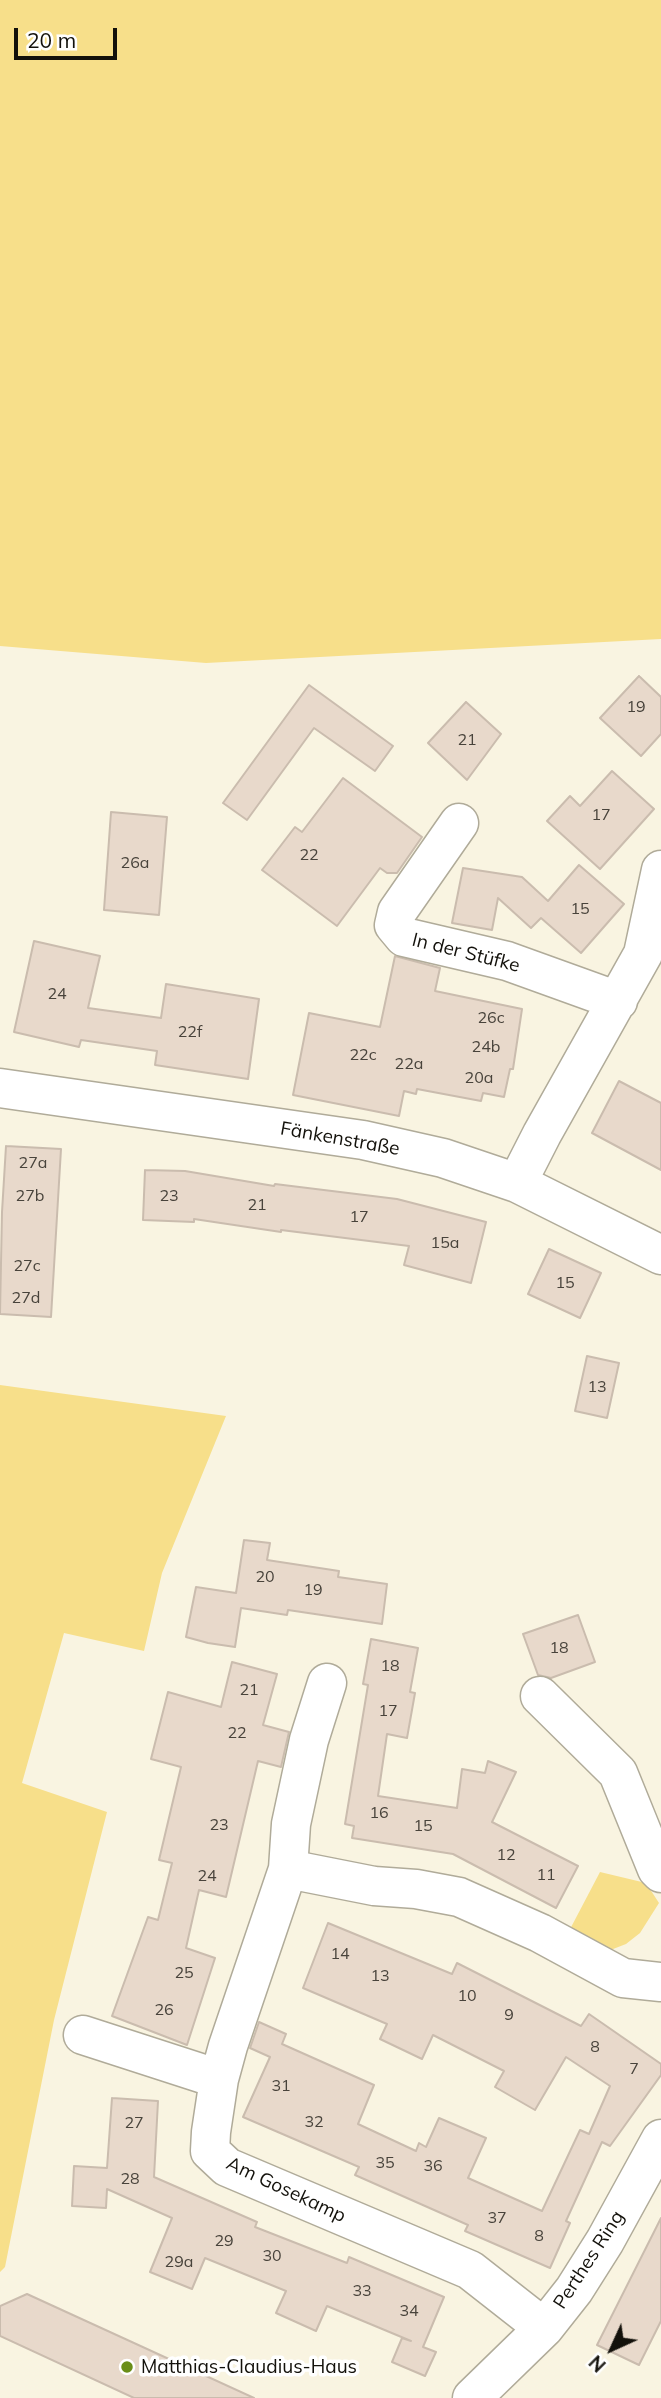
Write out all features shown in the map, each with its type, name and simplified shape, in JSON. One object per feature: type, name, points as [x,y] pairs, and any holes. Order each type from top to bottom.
[{"type":"street","name":"In der Stüfke","points":[[459,823],[397,912],[394,925],[404,937],[507,961],[618,1001]]},
{"type":"street","points":[[517,1184],[643,954],[661,870]]},
{"type":"street","name":"Fänkenstraße","points":[[0,1088],[363,1140],[443,1158],[517,1184],[661,1255]]},
{"type":"street","name":"Am Gosekamp","points":[[327,1683],[309,1740],[291,1824],[288,1870],[219,2079],[210,2151],[227,2167],[470,2270],[544,2328]]},
{"type":"street","points":[[540,1696],[618,1773],[661,1873]]},
{"type":"street","points":[[288,1870],[459,1897],[540,1933],[622,1978],[661,1982]]},
{"type":"street","points":[[83,2035],[219,2079]]},
{"type":"street","name":"Perthes Ring","points":[[472,2398],[544,2328],[575,2290],[606,2241],[661,2139]]},
{"type":"shaded area","points":[[0,0],[661,0],[661,639],[206,663],[0,646]]},
{"type":"shaded area","points":[[0,1385],[226,1416],[162,1573],[144,1651],[64,1633],[22,1783],[107,1812],[54,2020],[5,2267],[0,2272]]},
{"type":"shaded area","points":[[600,1872],[646,1883],[659,1903],[640,1933],[626,1944],[608,1951],[568,1933]]},
{"type":"building","points":[[639,676],[661,697],[661,734],[641,756],[600,718]]},
{"type":"building","points":[[309,685],[393,746],[375,771],[314,728],[247,820],[223,803]]},
{"type":"building","points":[[466,702],[501,734],[467,780],[428,743]]},
{"type":"building","points":[[612,771],[654,809],[600,869],[547,821],[570,796],[580,806]]},
{"type":"building","points":[[343,778],[422,837],[397,873],[387,873],[380,868],[337,926],[262,870],[295,827],[302,832]]},
{"type":"building","points":[[111,812],[167,817],[159,915],[104,910]]},
{"type":"building","points":[[579,865],[624,904],[581,953],[541,918],[531,928],[498,898],[492,930],[452,923],[463,868],[522,877],[548,901]]},
{"type":"building","points":[[34,941],[100,956],[88,1008],[161,1018],[166,984],[259,999],[248,1079],[155,1065],[157,1051],[81,1040],[79,1047],[14,1032]]},
{"type":"building","points":[[395,956],[440,968],[435,991],[522,1009],[513,1069],[510,1069],[504,1097],[483,1093],[481,1101],[417,1089],[416,1094],[404,1091],[399,1116],[293,1095],[309,1013],[380,1027]]},
{"type":"building","points":[[619,1081],[661,1103],[661,1170],[592,1133]]},
{"type":"building","points":[[6,1146],[61,1149],[51,1317],[0,1314]]},
{"type":"building","points":[[145,1170],[185,1171],[274,1186],[397,1199],[486,1222],[471,1283],[404,1265],[409,1246],[194,1219],[194,1222],[143,1220]]},
{"type":"building","points":[[549,1249],[601,1273],[580,1318],[528,1294]]},
{"type":"building","points":[[587,1356],[619,1363],[607,1418],[575,1411]]},
{"type":"building","points":[[244,1540],[270,1543],[267,1560],[339,1571],[338,1577],[387,1584],[382,1624],[288,1610],[287,1615],[241,1608],[235,1647],[186,1637],[196,1587],[236,1593]]},
{"type":"building","points":[[578,1615],[595,1662],[551,1678],[538,1675],[523,1634]]},
{"type":"building","points":[[371,1639],[418,1648],[410,1692],[415,1693],[407,1738],[387,1734],[378,1796],[457,1808],[462,1769],[485,1773],[488,1761],[516,1772],[492,1822],[578,1866],[556,1908],[453,1854],[352,1838],[354,1826],[345,1824],[368,1685],[363,1684]]},
{"type":"building","points":[[232,1662],[277,1674],[263,1725],[289,1732],[281,1767],[258,1761],[226,1897],[199,1890],[186,1948],[215,1958],[187,2045],[112,2016],[148,1917],[158,1920],[172,1863],[159,1860],[181,1767],[151,1759],[168,1692],[221,1707]]},
{"type":"building","points":[[328,1923],[452,1974],[457,1963],[581,2026],[589,2014],[661,2064],[661,2075],[610,2146],[602,2142],[566,2221],[570,2223],[550,2268],[465,2231],[468,2225],[355,2175],[359,2167],[243,2117],[270,2057],[250,2048],[259,2022],[286,2034],[282,2044],[374,2085],[358,2124],[416,2151],[419,2143],[426,2147],[439,2118],[486,2138],[468,2178],[542,2211],[580,2130],[589,2134],[610,2086],[566,2057],[535,2110],[495,2087],[504,2071],[433,2035],[422,2059],[380,2039],[387,2024],[303,1988]]},
{"type":"building","points":[[112,2098],[158,2101],[154,2177],[257,2222],[255,2227],[347,2263],[349,2257],[444,2297],[423,2347],[436,2352],[425,2376],[392,2362],[402,2338],[411,2341],[327,2306],[316,2331],[276,2313],[286,2291],[205,2258],[192,2289],[150,2272],[172,2218],[107,2189],[106,2208],[72,2206],[74,2166],[107,2168]]},
{"type":"building","points":[[661,2218],[661,2321],[639,2365],[597,2345]]},
{"type":"building","name":"Matthias-Claudius-Haus","points":[[27,2294],[254,2398],[134,2398],[0,2336],[0,2306]]},
{"type":"place","name":"Matthias-Claudius-Haus","points":[[127,2367]]}]
